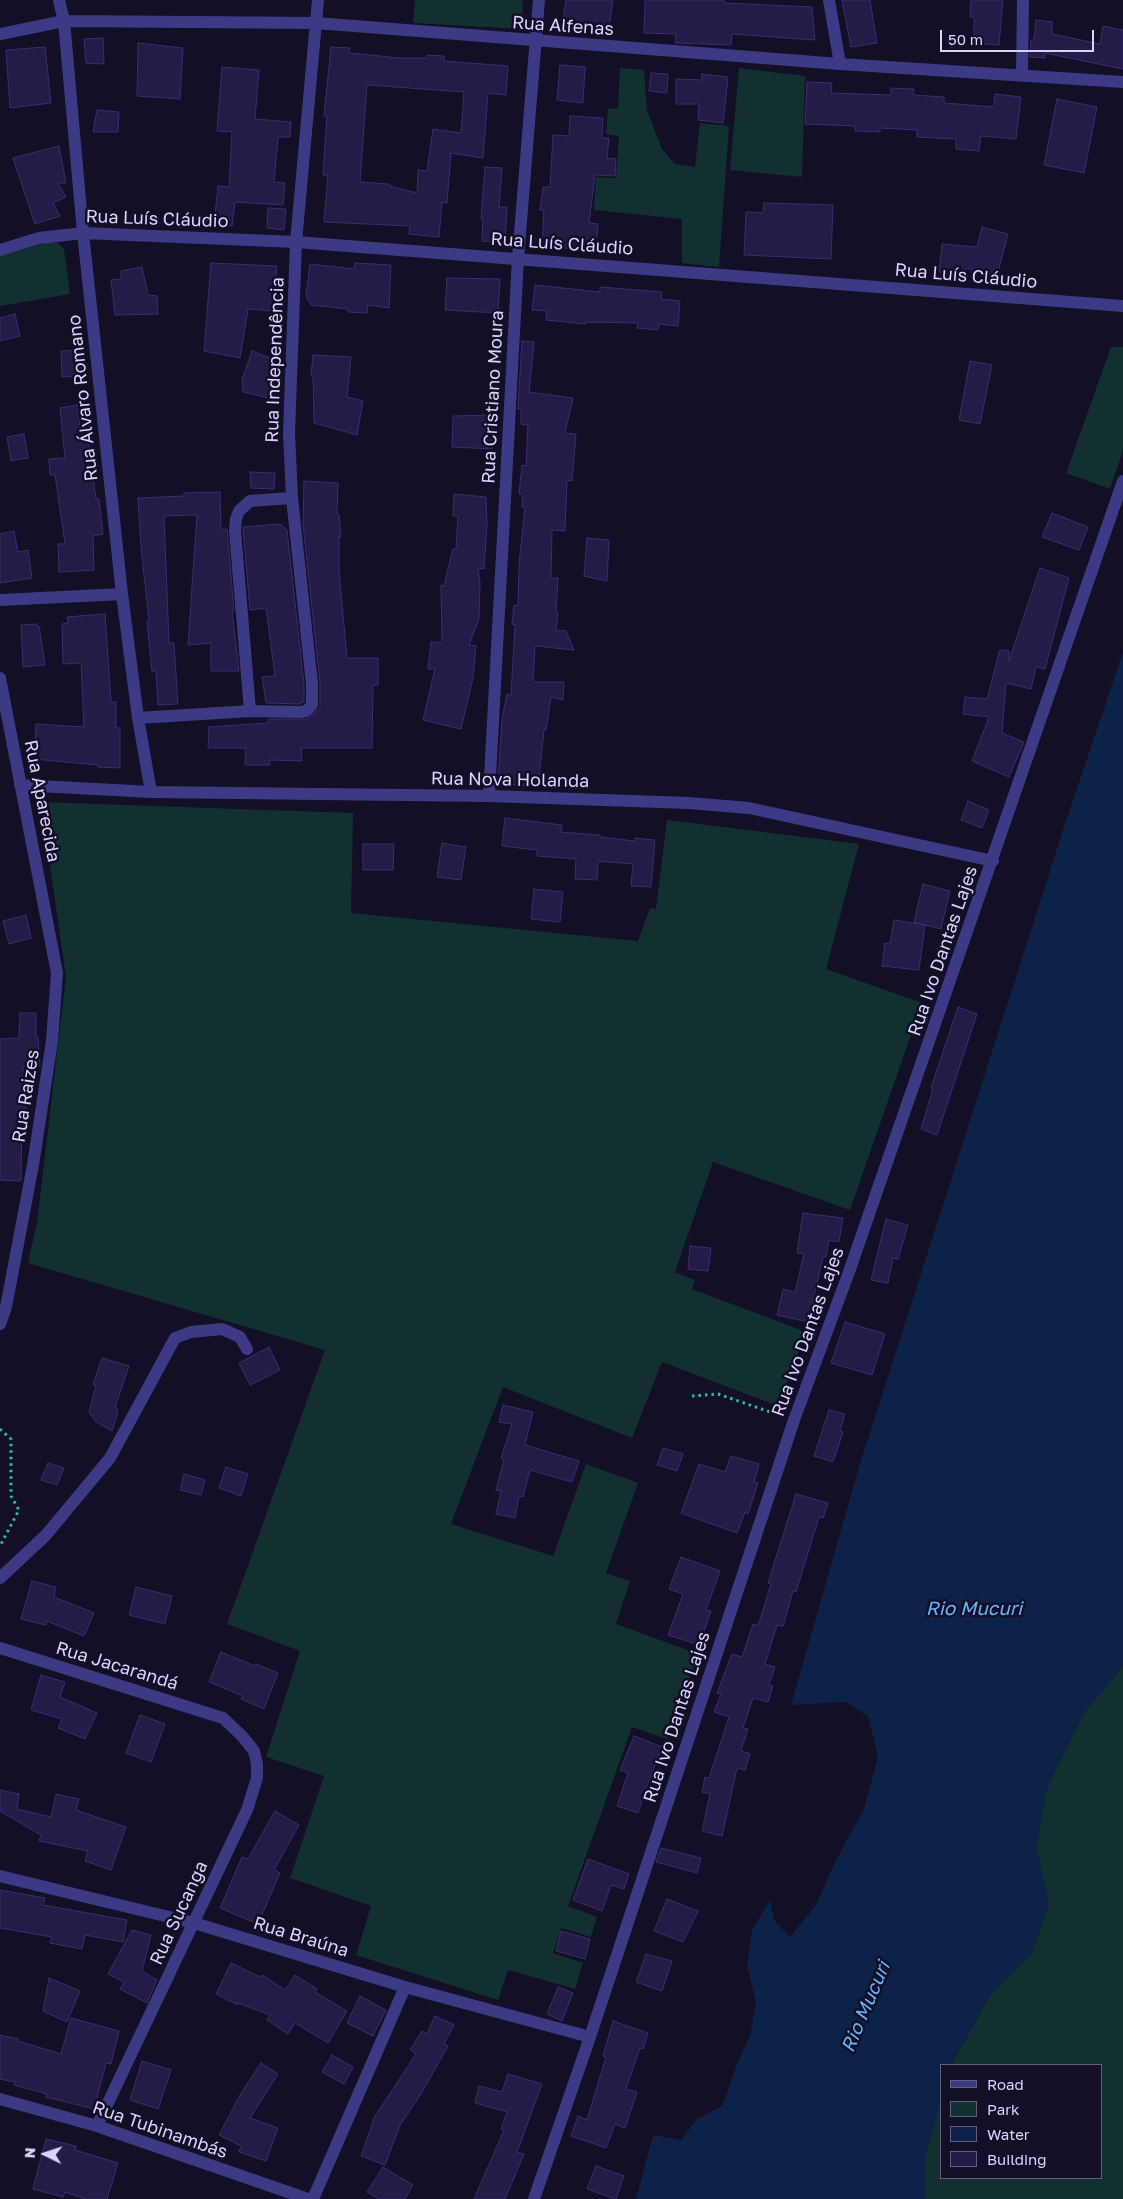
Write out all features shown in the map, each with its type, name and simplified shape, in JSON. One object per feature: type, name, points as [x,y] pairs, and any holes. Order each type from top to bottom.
[{"type":"street","name":"Rua Álvaro Romano","points":[[60,0],[64,21],[82,232],[122,594],[138,718],[151,792]]},
{"type":"street","name":"Rua Independência","points":[[250,711],[300,712],[306,711],[312,705],[312,684],[292,498],[289,433],[296,242],[318,0]]},
{"type":"street","name":"Rua Cristiano Moura","points":[[489,796],[518,258],[539,0]]},
{"type":"street","points":[[829,0],[840,64]]},
{"type":"street","points":[[1022,75],[1023,0]]},
{"type":"street","name":"Rua Alfenas","points":[[0,34],[64,21],[316,23],[840,64],[1123,82]]},
{"type":"street","name":"Rua Luís Cláudio","points":[[0,250],[39,238],[82,232],[296,242],[1123,306]]},
{"type":"street","name":"Rua Ivo Dantas Lajes","points":[[534,2199],[590,2037],[794,1420],[852,1263],[993,861],[1123,481]]},
{"type":"street","points":[[138,718],[250,711],[235,531],[236,519],[239,511],[250,501],[292,498]]},
{"type":"street","points":[[0,600],[122,594]]},
{"type":"street","name":"Rua Aparecida","points":[[0,678],[50,931]]},
{"type":"street","name":"Rua Nova Holanda","points":[[20,785],[151,792],[489,796],[689,803],[749,808],[993,861]]},
{"type":"street","name":"Rua Raizes","points":[[0,1324],[6,1306],[31,1175],[52,1041],[57,973],[50,931]]},
{"type":"street","points":[[0,1578],[46,1535],[110,1458],[175,1338],[191,1332],[222,1329],[240,1337],[247,1349]]},
{"type":"street","name":"Rua Jacarandá","points":[[0,1648],[223,1718]]},
{"type":"street","name":"Rua Sucanga","points":[[97,2126],[247,1810],[257,1778],[257,1764],[254,1751],[242,1736],[223,1718]]},
{"type":"street","name":"Rua Braúna","points":[[0,1876],[194,1923],[405,1988],[590,2037]]},
{"type":"street","points":[[313,2199],[405,1988]]},
{"type":"street","name":"Rua Tubinambás","points":[[0,2099],[97,2126],[308,2199]]},
{"type":"path","points":[[692,1396],[718,1394],[794,1420]]},
{"type":"path","points":[[0,1430],[11,1439],[11,1496],[20,1510],[0,1546]]},
{"type":"green space","points":[[415,0],[523,0],[521,29],[413,23]]},
{"type":"green space","points":[[620,68],[644,70],[647,110],[662,149],[675,164],[695,167],[700,123],[729,126],[719,267],[682,263],[682,219],[594,210],[596,177],[616,178],[619,136],[606,134],[608,109],[618,108]]},
{"type":"green space","points":[[739,68],[805,76],[802,177],[730,170]]},
{"type":"green space","points":[[49,242],[58,243],[64,249],[70,294],[0,306],[0,256]]},
{"type":"green space","points":[[1111,347],[1123,347],[1123,450],[1110,489],[1066,473]]},
{"type":"green space","points":[[41,802],[353,813],[351,913],[638,941],[650,908],[656,909],[667,820],[859,844],[826,969],[922,1003],[850,1210],[713,1162],[675,1272],[695,1280],[692,1289],[806,1332],[778,1406],[662,1362],[632,1438],[503,1387],[451,1524],[553,1556],[586,1464],[638,1483],[606,1573],[630,1581],[616,1624],[698,1654],[667,1739],[632,1727],[568,1906],[597,1917],[591,1937],[561,1928],[553,1953],[583,1963],[575,1989],[508,1970],[498,2000],[356,1955],[371,1906],[290,1878],[324,1776],[266,1757],[300,1651],[227,1624],[325,1350],[28,1263],[37,1223],[66,977]]},
{"type":"green space","points":[[1123,1666],[1123,2199],[925,2199],[925,2155],[940,2104],[940,2179],[1103,2179],[1103,2064],[952,2064],[991,1994],[1031,1954],[1049,1905],[1036,1848],[1047,1787],[1084,1713]]},
{"type":"water","name":"Rio Mucuri","points":[[1123,652],[1123,1666],[1084,1713],[1047,1788],[1036,1848],[1049,1905],[1031,1954],[991,1994],[952,2064],[940,2064],[940,2104],[925,2155],[925,2199],[636,2199],[653,2135],[681,2140],[697,2119],[722,2106],[737,2064],[750,2036],[756,2001],[747,1967],[752,1930],[770,1900],[774,1920],[790,1937],[816,1905],[836,1860],[864,1809],[878,1757],[868,1716],[846,1702],[791,1705],[858,1470],[1064,827]]},
{"type":"building","points":[[566,0],[613,0],[609,27],[563,21]]},
{"type":"building","points":[[645,0],[724,0],[724,3],[812,7],[815,40],[732,34],[731,45],[675,43],[676,34],[644,33]]},
{"type":"building","points":[[842,0],[870,0],[877,43],[851,47]]},
{"type":"building","points":[[971,0],[1003,0],[999,45],[974,43],[974,17],[970,17]]},
{"type":"building","points":[[1036,20],[1052,22],[1052,34],[1100,44],[1103,26],[1123,30],[1123,69],[1045,53],[1045,58],[1030,57],[1031,40],[1034,40]]},
{"type":"building","points":[[103,38],[104,64],[86,63],[84,39]]},
{"type":"building","points":[[138,43],[183,48],[180,99],[137,96]]},
{"type":"building","points":[[45,47],[51,103],[10,108],[6,50]]},
{"type":"building","points":[[331,47],[350,48],[349,53],[400,58],[427,58],[427,55],[444,56],[444,61],[508,66],[506,95],[488,93],[483,158],[451,153],[447,203],[442,202],[439,237],[409,234],[410,226],[324,222],[328,175],[323,175],[327,116],[324,116]],"holes":[[[367,85],[464,92],[461,133],[433,129],[427,171],[418,170],[417,193],[388,184],[360,182]]]},
{"type":"building","points":[[560,65],[585,67],[583,103],[557,100]]},
{"type":"building","points":[[222,67],[259,70],[255,119],[291,122],[290,137],[278,137],[274,182],[285,183],[283,205],[235,202],[232,226],[214,224],[218,186],[229,187],[232,132],[217,131]]},
{"type":"building","points":[[651,73],[668,74],[667,93],[649,91]]},
{"type":"building","points":[[702,74],[728,77],[723,123],[698,120],[699,104],[676,104],[676,79],[702,80]]},
{"type":"building","points":[[807,82],[832,83],[831,93],[891,95],[891,88],[914,89],[913,95],[944,97],[944,103],[994,107],[995,94],[1021,97],[1016,139],[981,136],[979,151],[956,149],[956,139],[917,137],[917,130],[880,128],[880,132],[855,131],[855,126],[805,124]]},
{"type":"building","points":[[1057,99],[1097,107],[1084,173],[1044,165]]},
{"type":"building","points":[[97,110],[119,112],[118,132],[93,132]]},
{"type":"building","points":[[570,116],[603,118],[602,138],[609,138],[607,158],[616,159],[615,176],[595,175],[589,223],[598,224],[596,250],[542,247],[544,210],[540,210],[543,187],[550,187],[553,135],[569,136]]},
{"type":"building","points":[[59,146],[66,183],[58,183],[66,197],[53,203],[60,216],[35,224],[13,158]]},
{"type":"building","points":[[485,167],[502,168],[499,207],[507,207],[505,243],[482,241],[483,219],[481,219]]},
{"type":"building","points":[[764,203],[833,205],[831,259],[744,255],[746,212],[763,213]]},
{"type":"building","points":[[268,208],[286,209],[284,230],[267,228]]},
{"type":"building","points":[[982,227],[1008,234],[997,276],[966,268],[965,275],[939,272],[942,244],[977,247]]},
{"type":"building","points":[[211,263],[277,266],[273,311],[248,309],[240,358],[204,351]]},
{"type":"building","points":[[355,263],[391,265],[389,308],[368,305],[367,313],[348,312],[348,309],[311,305],[306,296],[310,264],[354,269]]},
{"type":"building","points":[[142,267],[148,295],[157,296],[158,314],[115,315],[111,280],[121,279],[121,271]]},
{"type":"building","points":[[447,278],[500,279],[498,313],[445,310]]},
{"type":"building","points":[[535,285],[600,292],[600,287],[662,292],[661,299],[680,301],[678,326],[659,324],[658,330],[637,328],[638,323],[586,322],[586,324],[546,320],[547,311],[532,310]]},
{"type":"building","points":[[15,314],[20,336],[0,341],[0,318]]},
{"type":"building","points":[[522,341],[534,342],[529,392],[573,398],[565,433],[576,434],[572,481],[567,480],[565,531],[552,530],[551,578],[558,578],[556,630],[566,631],[574,650],[535,646],[533,682],[564,682],[563,700],[551,697],[546,730],[544,730],[538,787],[498,783],[502,719],[507,694],[511,695],[515,625],[512,624],[514,605],[518,606],[519,565],[525,507],[522,507],[523,494],[519,494],[522,465],[526,466],[528,425],[521,424],[521,409],[518,409]]},
{"type":"building","points":[[80,350],[82,376],[62,377],[61,351]]},
{"type":"building","points":[[252,351],[278,361],[269,398],[243,392],[242,380]]},
{"type":"building","points":[[313,355],[351,357],[347,397],[363,401],[357,435],[314,423],[313,376],[311,376]]},
{"type":"building","points":[[970,361],[992,365],[980,424],[959,420]]},
{"type":"building","points":[[77,405],[82,438],[88,438],[96,499],[99,499],[103,534],[93,536],[94,570],[59,572],[58,544],[65,544],[55,475],[50,475],[49,459],[65,458],[60,408]]},
{"type":"building","points":[[494,415],[492,449],[452,447],[453,416]]},
{"type":"building","points":[[24,434],[28,458],[11,461],[7,437]]},
{"type":"building","points":[[250,472],[275,473],[274,489],[251,488]]},
{"type":"building","points":[[304,481],[338,483],[337,514],[339,514],[341,537],[339,537],[339,571],[347,658],[378,658],[378,685],[373,685],[372,748],[301,748],[302,761],[269,760],[270,765],[245,765],[246,748],[208,748],[209,727],[268,723],[268,719],[307,719],[320,708],[320,683],[303,524]]},
{"type":"building","points":[[220,492],[221,530],[227,529],[234,611],[232,611],[239,671],[211,671],[211,643],[188,645],[197,515],[164,516],[169,643],[174,643],[178,704],[158,705],[156,671],[152,671],[147,622],[149,621],[138,498],[184,496],[184,493]]},
{"type":"building","points":[[454,494],[486,497],[487,524],[484,569],[478,568],[480,583],[479,619],[469,645],[476,646],[473,678],[461,729],[423,720],[435,669],[428,669],[431,642],[442,643],[441,585],[444,586],[453,549],[456,549],[458,516],[453,516]]},
{"type":"building","points":[[1052,513],[1088,527],[1079,550],[1042,537]]},
{"type":"building","points":[[280,524],[287,530],[304,684],[304,702],[299,704],[266,703],[262,677],[275,676],[266,608],[250,610],[243,527]]},
{"type":"building","points":[[14,531],[18,552],[28,550],[32,578],[0,583],[0,534]]},
{"type":"building","points":[[587,538],[609,540],[607,581],[584,576]]},
{"type":"building","points":[[1040,568],[1069,578],[1045,669],[1036,667],[1031,689],[1006,683],[1002,733],[1024,742],[1009,777],[972,761],[989,717],[963,714],[965,697],[987,699],[1000,650],[1009,651],[1009,661]]},
{"type":"building","points":[[105,614],[111,702],[116,702],[116,728],[120,728],[120,768],[34,759],[36,724],[84,727],[81,663],[63,664],[62,624],[68,623],[67,617]]},
{"type":"building","points":[[36,624],[39,626],[45,665],[23,667],[21,625]]},
{"type":"building","points":[[968,801],[989,810],[982,828],[961,820]]},
{"type":"building","points":[[505,818],[562,825],[561,832],[600,835],[600,837],[635,841],[635,838],[655,840],[651,887],[631,886],[633,864],[598,861],[597,880],[575,879],[576,859],[537,856],[537,850],[502,846]]},
{"type":"building","points":[[442,843],[466,847],[461,880],[437,877]]},
{"type":"building","points":[[363,844],[394,844],[393,870],[363,870]]},
{"type":"building","points":[[923,884],[950,891],[941,929],[914,922]]},
{"type":"building","points":[[534,889],[563,892],[560,922],[531,919]]},
{"type":"building","points":[[26,915],[31,938],[9,944],[3,921]]},
{"type":"building","points":[[894,920],[925,925],[919,970],[882,966],[885,943],[890,944]]},
{"type":"building","points":[[958,1007],[977,1014],[937,1135],[921,1129],[933,1089],[931,1088]]},
{"type":"building","points":[[20,1013],[36,1013],[36,1037],[38,1037],[40,1066],[23,1067],[26,1109],[22,1109],[21,1181],[0,1180],[0,1039],[19,1038]]},
{"type":"building","points":[[803,1213],[843,1218],[839,1242],[829,1240],[826,1257],[823,1257],[808,1322],[777,1315],[783,1289],[795,1292],[804,1254],[797,1253]]},
{"type":"building","points":[[886,1219],[908,1225],[898,1259],[893,1258],[888,1283],[871,1280]]},
{"type":"building","points":[[690,1246],[711,1248],[708,1271],[688,1269]]},
{"type":"building","points":[[845,1322],[885,1334],[872,1375],[831,1363]]},
{"type":"building","points":[[269,1347],[280,1370],[250,1385],[239,1363]]},
{"type":"building","points":[[102,1358],[129,1366],[115,1407],[117,1408],[117,1415],[112,1431],[95,1421],[89,1412],[96,1386],[93,1385]]},
{"type":"building","points":[[503,1405],[533,1412],[525,1445],[579,1461],[572,1482],[530,1470],[523,1497],[519,1496],[515,1518],[496,1514],[501,1491],[496,1490],[504,1459],[501,1458],[512,1424],[499,1422]]},
{"type":"building","points":[[829,1410],[845,1414],[840,1431],[843,1432],[833,1462],[814,1456]]},
{"type":"building","points":[[663,1448],[683,1454],[677,1471],[657,1465]]},
{"type":"building","points":[[731,1456],[759,1464],[754,1482],[758,1483],[748,1514],[745,1512],[737,1533],[681,1513],[699,1464],[725,1472]]},
{"type":"building","points":[[48,1463],[64,1468],[57,1485],[41,1480]]},
{"type":"building","points":[[226,1467],[248,1474],[241,1496],[219,1488]]},
{"type":"building","points":[[184,1474],[205,1480],[201,1495],[180,1490]]},
{"type":"building","points":[[796,1494],[828,1503],[823,1518],[819,1517],[796,1592],[793,1591],[783,1626],[777,1625],[765,1664],[775,1667],[769,1685],[773,1686],[768,1702],[753,1698],[743,1728],[748,1729],[741,1751],[750,1754],[745,1770],[737,1768],[722,1836],[702,1831],[710,1794],[702,1792],[705,1777],[709,1778],[729,1717],[714,1712],[721,1694],[717,1693],[732,1654],[742,1657],[753,1624],[758,1626],[771,1584],[768,1583]]},
{"type":"building","points":[[681,1557],[720,1571],[706,1610],[711,1611],[699,1645],[668,1635],[683,1594],[669,1589]]},
{"type":"building","points":[[32,1581],[56,1587],[54,1597],[94,1613],[84,1636],[47,1621],[46,1625],[21,1619]]},
{"type":"building","points":[[136,1587],[172,1596],[165,1624],[129,1615]]},
{"type":"building","points":[[221,1652],[278,1673],[264,1709],[241,1699],[243,1696],[209,1682]]},
{"type":"building","points":[[41,1675],[65,1682],[60,1697],[97,1713],[85,1739],[58,1728],[62,1719],[31,1710]]},
{"type":"building","points":[[140,1715],[165,1724],[151,1762],[126,1753]]},
{"type":"building","points":[[634,1736],[662,1747],[638,1813],[617,1806],[628,1773],[620,1770]]},
{"type":"building","points":[[0,1790],[19,1794],[17,1809],[51,1817],[56,1794],[79,1799],[76,1810],[126,1827],[111,1870],[85,1861],[88,1851],[39,1841],[41,1835],[0,1811]]},
{"type":"building","points":[[275,1811],[299,1825],[274,1870],[280,1873],[258,1924],[220,1908],[242,1857],[248,1859]]},
{"type":"building","points":[[661,1848],[701,1858],[697,1873],[656,1862]]},
{"type":"building","points":[[588,1859],[629,1874],[624,1889],[611,1885],[602,1911],[573,1900]]},
{"type":"building","points":[[0,1890],[45,1898],[43,1905],[127,1920],[123,1942],[85,1935],[82,1949],[50,1943],[52,1937],[0,1928]]},
{"type":"building","points":[[667,1899],[698,1911],[683,1942],[654,1931]]},
{"type":"building","points":[[132,1930],[151,1935],[142,1971],[157,1980],[147,2003],[120,1989],[124,1982],[108,1974]]},
{"type":"building","points":[[561,1931],[590,1939],[585,1959],[556,1951]]},
{"type":"building","points":[[646,1954],[672,1961],[662,1991],[636,1982]]},
{"type":"building","points":[[231,1963],[260,1977],[262,1975],[285,1990],[295,1975],[317,1989],[315,1992],[347,2011],[328,2043],[295,2023],[288,2034],[267,2020],[270,2015],[238,2003],[238,2005],[216,1994]]},
{"type":"building","points":[[49,1978],[80,1991],[67,2022],[43,2011]]},
{"type":"building","points":[[558,1987],[573,1993],[562,2021],[547,2014]]},
{"type":"building","points":[[360,1996],[386,2010],[373,2036],[347,2023]]},
{"type":"building","points":[[435,2016],[454,2025],[444,2044],[448,2046],[421,2094],[400,2125],[385,2165],[361,2156],[375,2116],[416,2054],[410,2050],[422,2031],[427,2034]]},
{"type":"building","points":[[71,2018],[119,2031],[111,2064],[106,2063],[94,2109],[46,2097],[47,2094],[14,2085],[15,2082],[0,2079],[0,2035],[18,2039],[18,2041],[61,2054]]},
{"type":"building","points":[[613,2021],[648,2033],[643,2049],[640,2048],[626,2089],[637,2092],[625,2128],[615,2124],[606,2148],[571,2136],[578,2116],[587,2120],[606,2057],[603,2056]]},
{"type":"building","points":[[332,2055],[353,2067],[344,2084],[322,2072]]},
{"type":"building","points":[[142,2061],[171,2070],[158,2109],[130,2100]]},
{"type":"building","points":[[261,2063],[278,2074],[250,2118],[278,2128],[266,2161],[239,2152],[241,2146],[219,2135],[240,2095]]},
{"type":"building","points":[[508,2074],[542,2084],[517,2152],[524,2154],[505,2199],[474,2199],[504,2130],[501,2129],[507,2112],[475,2103],[479,2086],[502,2092]]},
{"type":"building","points":[[46,2139],[76,2146],[75,2150],[118,2163],[107,2199],[86,2199],[65,2192],[63,2197],[33,2189]]},
{"type":"building","points":[[596,2166],[624,2176],[616,2199],[587,2189]]},
{"type":"building","points":[[383,2167],[413,2185],[405,2199],[379,2199],[367,2192]]}]
